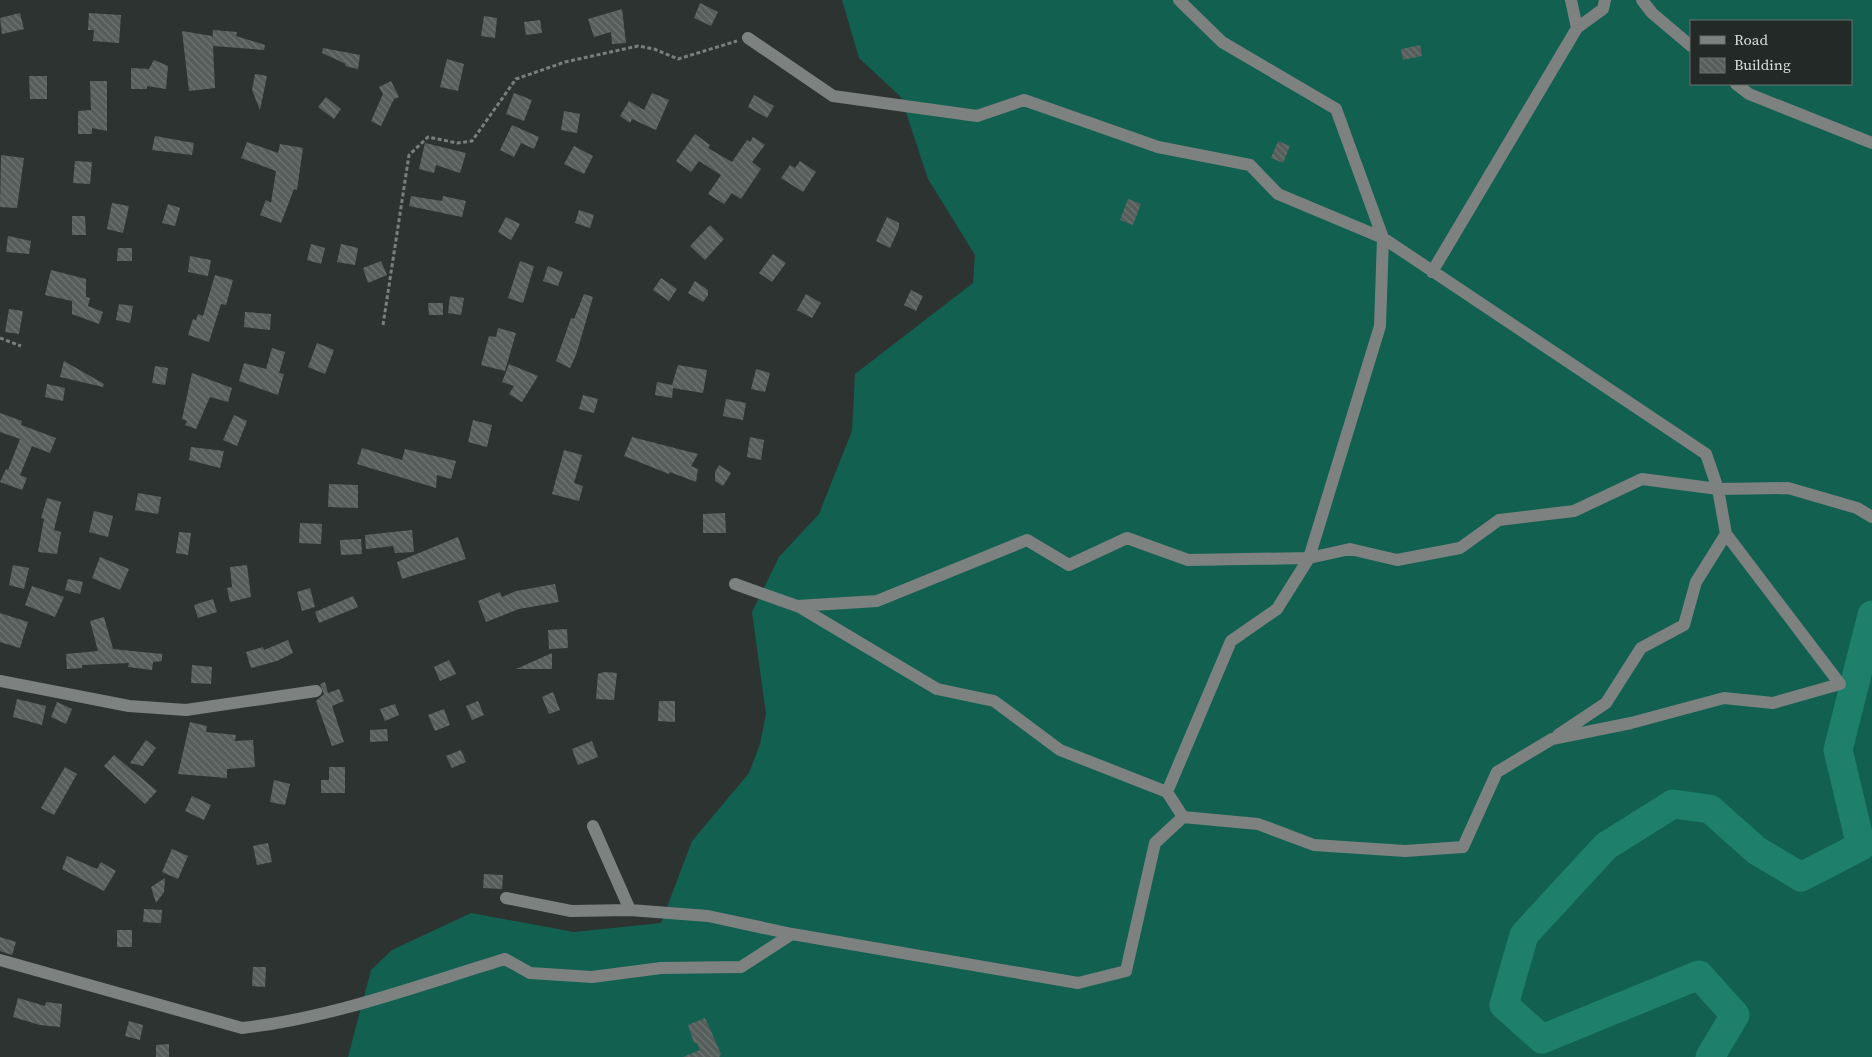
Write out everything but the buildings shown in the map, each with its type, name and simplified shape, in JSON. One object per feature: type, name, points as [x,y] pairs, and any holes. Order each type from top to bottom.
[{"type":"street","points":[[1167,792],[1231,641],[1277,609],[1309,558],[1380,326],[1383,238],[1336,109],[1222,42],[1179,0]]},
{"type":"street","points":[[1571,0],[1578,28]]},
{"type":"street","points":[[1432,272],[1578,28],[1603,9],[1605,0]]},
{"type":"street","points":[[1642,0],[1652,13],[1690,45]]},
{"type":"street","points":[[748,38],[833,96],[978,116],[1024,100],[1158,147],[1250,165],[1278,194],[1383,238],[1706,454],[1718,489],[1726,534],[1840,684],[1773,703],[1724,698],[1631,723],[1552,738]]},
{"type":"street","points":[[1737,85],[1749,94],[1872,143]]},
{"type":"street","points":[[797,606],[877,601],[1028,540],[1069,565],[1128,538],[1188,560],[1309,558],[1350,549],[1398,560],[1460,548],[1499,520],[1574,511],[1642,479],[1718,489],[1788,488],[1857,508],[1872,517]]},
{"type":"street","points":[[506,898],[571,911],[630,910],[708,916],[792,934],[1078,983],[1126,971],[1155,844],[1183,817],[1258,824],[1314,845],[1405,851],[1464,847],[1497,772],[1606,703],[1641,648],[1684,625],[1696,582],[1726,534]]},
{"type":"street","points":[[735,584],[797,606],[937,689],[994,701],[1060,750],[1167,792],[1183,817]]},
{"type":"street","points":[[0,681],[129,706],[186,710],[316,691]]},
{"type":"street","points":[[593,826],[630,910]]},
{"type":"street","points":[[0,960],[242,1028],[281,1024],[314,1016],[505,959],[530,973],[592,977],[661,968],[741,967],[792,934]]},
{"type":"path","points":[[383,325],[408,155],[428,137],[457,143],[472,141],[516,79],[565,62],[638,46],[654,48],[678,59],[748,38]]},
{"type":"path","points":[[0,338],[21,346]]},
{"type":"green space","points":[[842,0],[1872,0],[1872,1057],[348,1057],[371,970],[392,950],[471,913],[574,932],[661,923],[692,841],[749,773],[760,744],[766,714],[752,612],[779,557],[819,514],[852,431],[855,374],[973,283],[975,255],[928,179],[901,97],[859,58]]},
{"type":"waterway","points":[[1710,1057],[1735,1015],[1699,975],[1542,1039],[1504,1005],[1524,935],[1606,846],[1673,804],[1710,809],[1756,850],[1801,877],[1861,846],[1838,750],[1872,615]]}]
